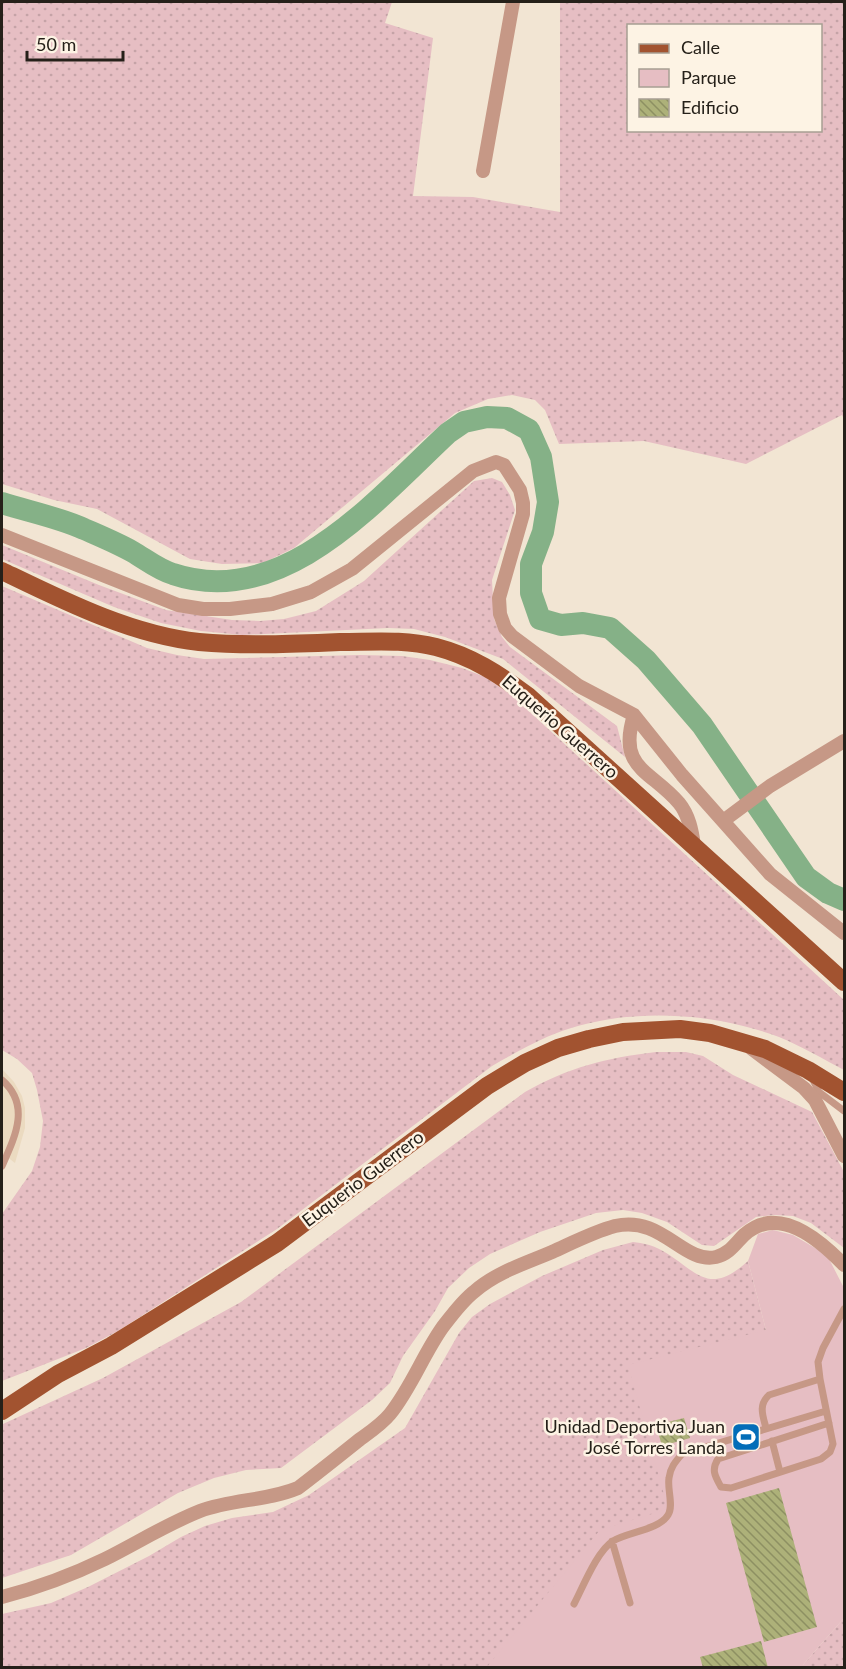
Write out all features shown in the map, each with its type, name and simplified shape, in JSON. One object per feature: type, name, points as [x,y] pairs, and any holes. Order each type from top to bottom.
[{"type":"main road","name":"Euquerio Guerrero","points":[[2,571],[104,617],[163,635],[197,642],[233,644],[407,642],[436,647],[470,659],[496,672],[528,696],[844,982]]},
{"type":"main road","name":"Euquerio Guerrero","points":[[2,1411],[58,1374],[111,1346],[277,1243],[487,1086],[525,1063],[558,1048],[589,1039],[652,1029],[680,1029],[741,1041],[765,1049],[808,1070],[844,1092]]},
{"type":"street","points":[[483,171],[513,2]]},
{"type":"street","points":[[2,535],[177,605],[203,609],[272,604],[311,592],[352,569],[473,471],[496,462],[504,465],[520,490],[523,504],[523,514],[505,569],[499,598],[500,614],[505,628],[512,636],[579,686],[633,715],[682,776],[771,874],[844,933]]},
{"type":"street","points":[[633,715],[629,743],[633,760],[678,803],[688,817],[694,846]]},
{"type":"street","points":[[723,821],[740,806],[770,786],[844,741]]},
{"type":"street","points":[[741,1041],[804,1088],[819,1107],[844,1156]]},
{"type":"street","points":[[2,1597],[69,1575],[201,1510],[224,1503],[283,1494],[298,1488],[390,1414],[442,1329],[460,1305],[476,1290],[501,1274],[591,1235],[617,1226],[639,1224],[656,1230],[701,1257],[715,1257],[729,1251],[744,1235],[758,1226],[771,1221],[789,1225],[818,1241],[844,1265]]},
{"type":"lane","points":[[808,1070],[819,1092],[844,1111]]},
{"type":"lane","points":[[2,1080],[11,1087],[17,1101],[19,1120],[15,1137],[2,1166]]},
{"type":"lane","points":[[829,1423],[718,1458],[714,1465],[714,1474],[721,1487],[725,1488],[821,1458],[830,1452],[833,1444],[818,1362],[844,1309]]},
{"type":"lane","points":[[766,1428],[762,1407],[769,1395],[820,1379]]},
{"type":"lane","points":[[574,1604],[597,1559],[612,1541],[658,1524],[668,1515],[670,1507],[668,1479],[672,1466],[681,1454],[826,1411]]},
{"type":"lane","points":[[772,1441],[780,1472]]},
{"type":"lane","points":[[612,1541],[630,1603]]},
{"type":"shaded area","points":[[2,1069],[14,1082],[22,1096],[25,1108],[25,1128],[15,1163],[2,1153]]},
{"type":"green space","points":[[2,2],[392,2],[385,23],[433,38],[413,196],[473,197],[560,212],[560,2],[844,2],[844,419],[842,415],[746,464],[644,441],[559,444],[545,410],[535,400],[512,395],[488,399],[455,413],[294,548],[263,563],[222,564],[190,559],[97,509],[54,500],[2,484]]},
{"type":"green space","points":[[492,478],[502,482],[515,510],[492,580],[494,619],[502,637],[510,647],[617,726],[625,757],[503,659],[445,637],[414,629],[388,628],[242,635],[201,631],[161,623],[114,607],[2,559],[2,545],[166,610],[232,620],[284,619],[316,611],[364,581],[474,481]]},
{"type":"green space","points":[[2,586],[147,648],[177,655],[204,659],[402,656],[462,668],[485,677],[510,694],[844,1000],[844,1070],[779,1037],[726,1022],[699,1018],[643,1016],[615,1018],[562,1031],[492,1066],[277,1229],[118,1331],[86,1348],[2,1381],[2,1214],[32,1171],[40,1147],[43,1121],[32,1073],[17,1059],[2,1050]]},
{"type":"green space","points":[[656,1052],[686,1052],[703,1056],[733,1075],[812,1112],[844,1172],[844,1248],[811,1223],[793,1216],[774,1215],[756,1217],[714,1246],[702,1245],[667,1222],[642,1213],[623,1210],[596,1213],[540,1232],[490,1254],[469,1268],[448,1288],[435,1311],[403,1356],[390,1383],[372,1400],[281,1468],[246,1470],[214,1478],[178,1493],[71,1555],[2,1578],[2,1422],[3,1424],[103,1378],[241,1302],[525,1092],[557,1076],[588,1065],[620,1057]]},
{"type":"green space","name":"Unidad Deportiva Juan José Torres Landa","points":[[773,1230],[793,1235],[827,1255],[844,1288],[844,1618],[801,1667],[486,1668],[600,1530],[668,1509],[628,1365],[766,1330],[748,1261],[758,1234]]},
{"type":"green space","points":[[633,1242],[658,1248],[694,1272],[712,1279],[722,1278],[734,1272],[748,1261],[766,1330],[668,1509],[489,1667],[2,1667],[2,1614],[51,1603],[88,1587],[205,1526],[232,1518],[273,1512],[309,1495],[405,1428],[459,1333],[472,1317],[490,1304],[542,1276],[603,1250]]},
{"type":"green space","points":[[844,1618],[844,1667],[801,1667]]},
{"type":"building","points":[[684,1418],[690,1438],[662,1446],[656,1425]]},
{"type":"building","points":[[779,1488],[817,1627],[764,1642],[726,1503]]},
{"type":"building","points":[[761,1641],[768,1668],[703,1668],[700,1657]]},
{"type":"waterway","points":[[2,503],[75,525],[173,574],[213,581],[252,577],[289,563],[325,542],[358,517],[448,433],[464,422],[487,417],[507,418],[529,430],[541,457],[548,502],[543,532],[531,564],[531,593],[540,619],[561,625],[583,623],[610,628],[646,660],[702,725],[806,877],[828,893],[844,900]]},
{"type":"place","name":"Unidad Deportiva Juan José Torres Landa","points":[[746,1437]]}]
